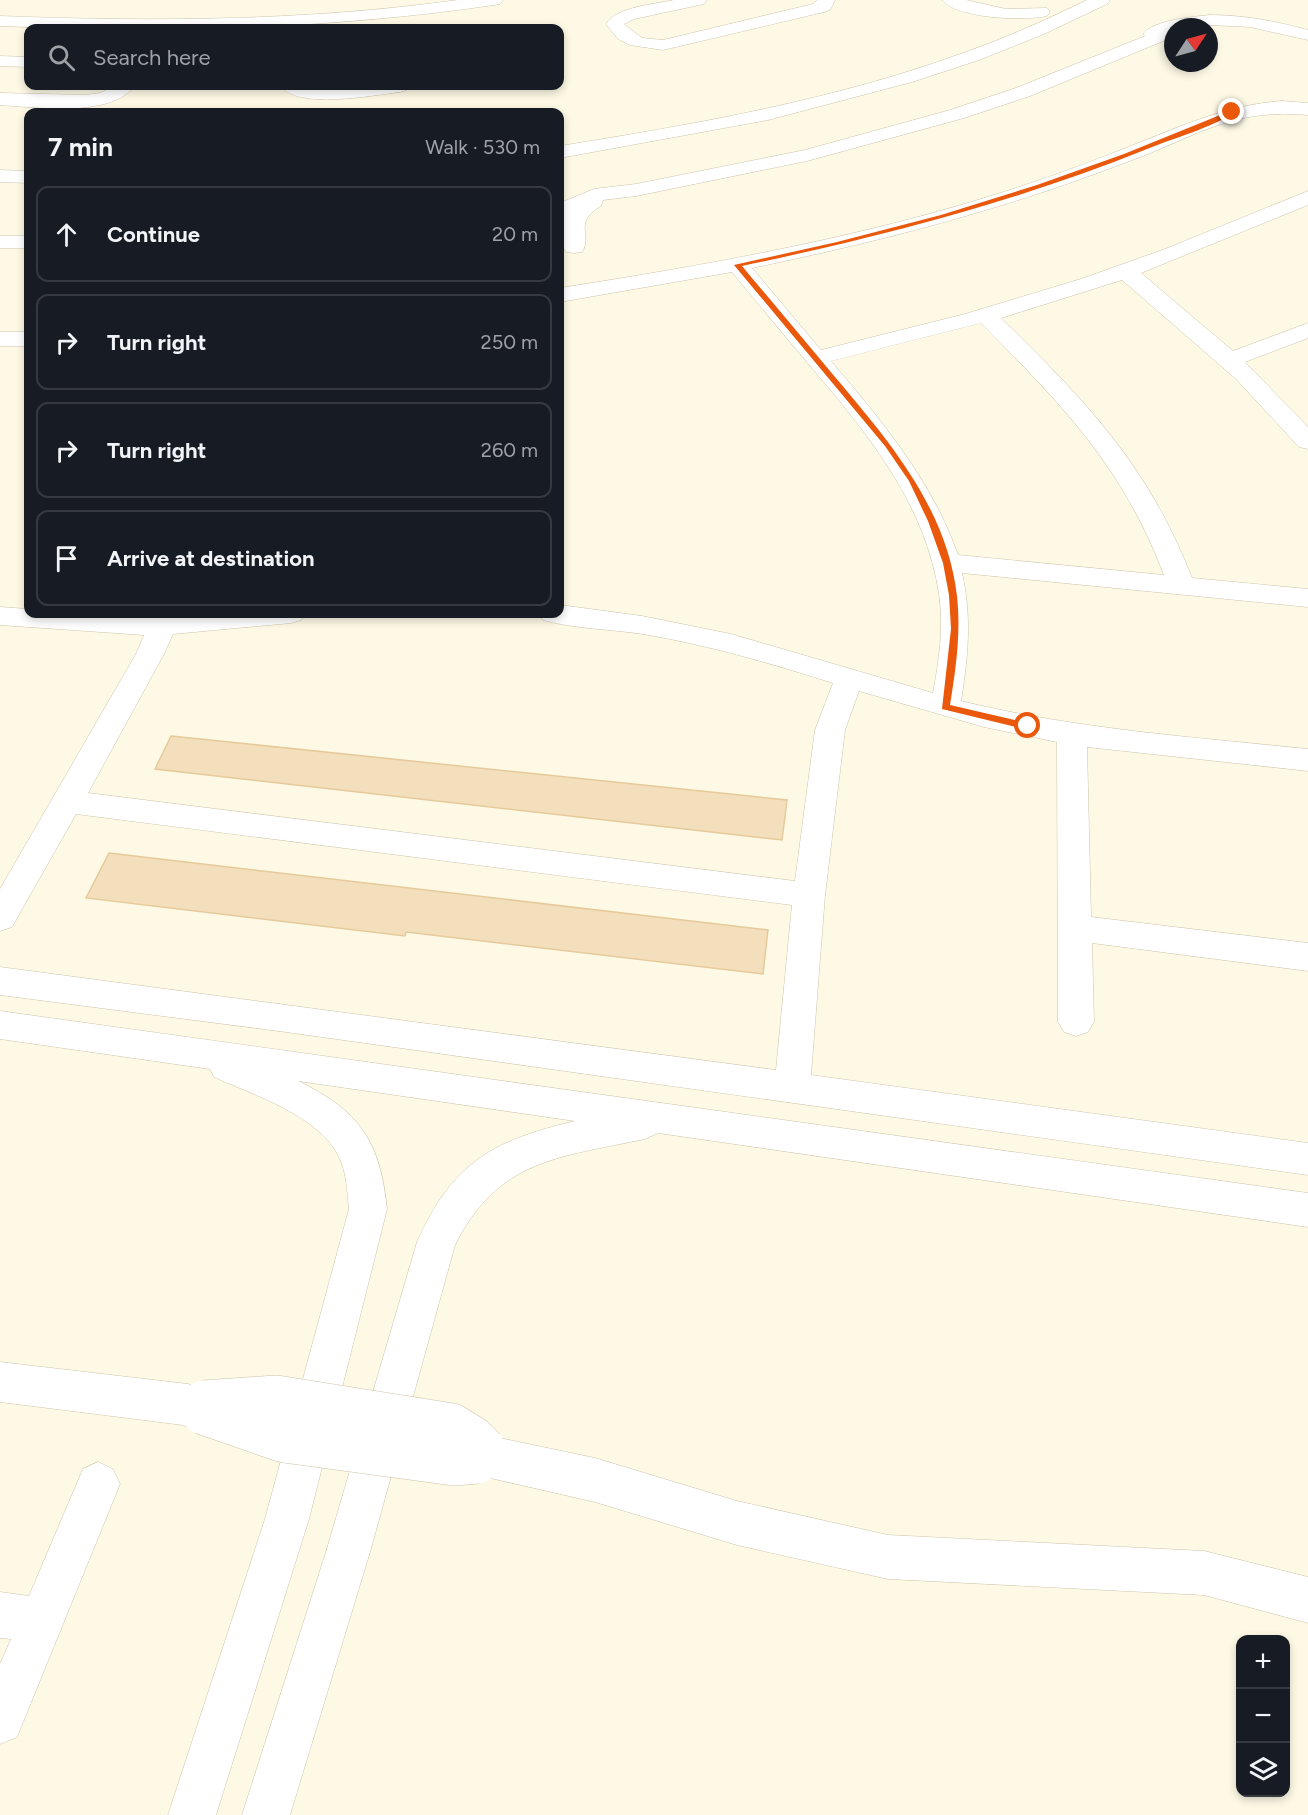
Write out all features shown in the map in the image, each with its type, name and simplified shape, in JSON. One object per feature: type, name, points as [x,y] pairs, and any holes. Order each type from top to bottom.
[{"type":"street","points":[[209,24],[371,15],[494,0]]},
{"type":"street","points":[[698,0],[629,15],[615,24],[633,41],[646,45],[663,45],[818,8],[824,6],[826,0]]},
{"type":"street","points":[[951,0],[977,11],[1017,15],[1041,12]]},
{"type":"street","points":[[564,137],[674,119],[873,72],[982,36],[1067,0]]},
{"type":"street","points":[[564,151],[744,118],[862,89],[1000,45],[1101,0]]},
{"type":"street","points":[[59,24],[71,8]]},
{"type":"street","points":[[977,11],[987,24],[982,36]]},
{"type":"street","points":[[1136,45],[1161,29],[1183,23],[1210,20],[1256,23],[1308,37]]},
{"type":"street","points":[[0,21],[34,24]]},
{"type":"street","points":[[1218,27],[1253,27],[1308,37]]},
{"type":"street","points":[[564,212],[568,206],[584,197],[636,190],[724,173],[885,135],[1023,92],[1164,34]]},
{"type":"street","points":[[0,61],[24,62]]},
{"type":"street","points":[[0,99],[99,101],[116,96],[121,90]]},
{"type":"street","points":[[296,90],[313,93],[350,90]]},
{"type":"street","points":[[1202,123],[1223,109],[1242,103],[1278,101],[1308,104]]},
{"type":"street","points":[[564,291],[587,268],[737,265],[837,244],[996,200],[1126,155],[1202,123],[1252,108],[1276,107],[1308,110]]},
{"type":"street","points":[[0,176],[24,177]]},
{"type":"street","points":[[587,268],[573,222],[579,213],[598,201],[636,190]]},
{"type":"street","points":[[0,191],[24,191]]},
{"type":"street","points":[[816,358],[986,316],[1126,272],[1230,232],[1308,197]]},
{"type":"street","points":[[564,233],[587,268]]},
{"type":"street","points":[[0,242],[24,242]]},
{"type":"street","points":[[737,265],[888,445],[913,481],[932,521],[947,563],[953,595],[955,629],[953,664],[945,707]]},
{"type":"street","points":[[1126,272],[1230,360],[1267,396],[1308,442]]},
{"type":"street","points":[[986,316],[1066,396],[1112,452],[1151,514],[1168,548],[1182,586]]},
{"type":"street","points":[[1230,360],[1308,330]]},
{"type":"street","points":[[0,339],[24,339]]},
{"type":"street","points":[[947,563],[1308,598]]},
{"type":"street","points":[[564,615],[640,624],[714,639],[945,707],[1017,724],[1072,734],[1308,760]]},
{"type":"street","points":[[0,616],[24,616]]},
{"type":"street","points":[[66,618],[162,627],[251,618]]},
{"type":"street","points":[[0,918],[68,802],[150,654],[162,627]]},
{"type":"street","points":[[792,1087],[809,895],[831,730],[849,679]]},
{"type":"street","points":[[1072,734],[1076,1022]]},
{"type":"street","points":[[68,802],[809,895]]},
{"type":"street","points":[[1075,928],[1308,957]]},
{"type":"street","points":[[0,981],[286,1018],[1308,1159]]},
{"type":"street","points":[[176,1048],[193,1035],[260,1040],[275,1034],[286,1018]]},
{"type":"street","points":[[0,1025],[176,1048],[1308,1210]]},
{"type":"street","points":[[176,1048],[305,1102],[335,1121],[356,1148],[364,1167],[368,1188],[368,1209],[287,1519],[192,1815]]},
{"type":"street","points":[[266,1815],[348,1552],[436,1242],[445,1219],[459,1198],[476,1180],[495,1165],[518,1154],[541,1145],[666,1118]]},
{"type":"street","points":[[0,1382],[198,1406],[284,1442],[454,1464],[484,1456],[596,1480],[737,1523],[888,1557],[1203,1573],[1308,1600]]},
{"type":"street","points":[[0,1720],[21,1618],[98,1484]]},
{"type":"building","points":[[171,736],[787,800],[782,840],[155,769]]},
{"type":"building","points":[[109,853],[768,930],[763,974],[406,932],[405,936],[86,898]]},
{"type":"route","points":[[1028,726],[945,707],[953,664],[955,629],[953,595],[947,563],[932,521],[913,481],[888,445],[737,265],[837,244],[943,216],[1039,187],[1232,112]]}]
